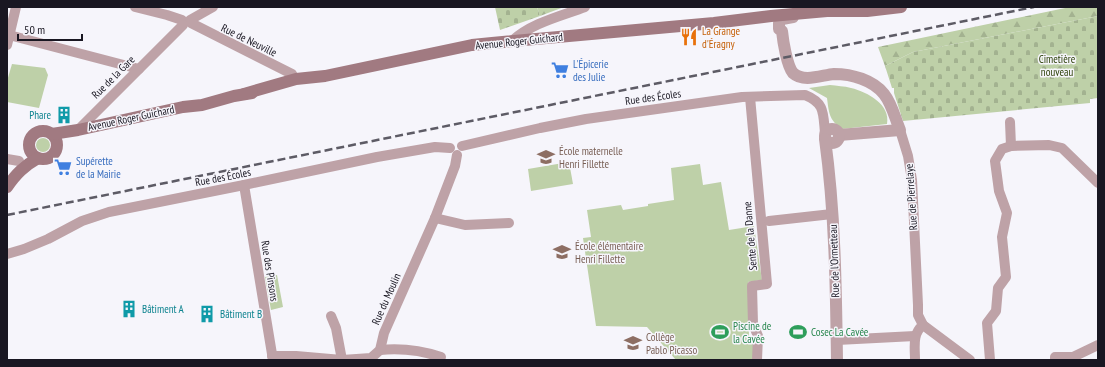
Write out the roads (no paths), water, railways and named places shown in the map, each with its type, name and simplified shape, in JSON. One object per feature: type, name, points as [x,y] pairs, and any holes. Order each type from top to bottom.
[{"type":"main road","name":"Avenue Roger Guichard","points":[[781,22],[824,12],[901,7]]},
{"type":"main road","name":"Avenue Roger Guichard","points":[[54,138],[78,130],[183,107],[202,105],[295,79],[325,76],[472,46],[512,40],[714,23],[781,22],[830,18],[866,9]]},
{"type":"main road","name":"Avenue Roger Guichard","points":[[239,95],[297,86],[325,76]]},
{"type":"main road","points":[[280,88],[294,84],[295,79]]},
{"type":"main road","points":[[7,178],[19,161],[34,154],[46,158],[54,154],[57,146],[54,138],[43,130],[34,133],[29,141],[34,154]]},
{"type":"main road","points":[[7,187],[18,171],[34,154]]},
{"type":"street","points":[[16,7],[8,40],[139,69]]},
{"type":"street","name":"Rue de Neuville","points":[[135,7],[187,22],[292,74],[295,79]]},
{"type":"street","name":"Rue de la Gare","points":[[78,130],[187,22],[213,7]]},
{"type":"street","points":[[512,40],[520,33],[537,25],[585,7]]},
{"type":"street","name":"Rue de Pierrelaye","points":[[781,22],[785,53],[794,74],[805,78],[844,74],[862,79],[872,84],[884,94],[890,103],[908,156],[912,180],[918,315],[922,325]]},
{"type":"street","name":"Rue des Écoles","points":[[7,254],[48,239],[82,221],[109,212],[377,157],[435,147],[456,150],[540,128],[586,119],[750,97],[805,95],[814,99],[820,105],[831,137]]},
{"type":"street","name":"Sente de la Danne","points":[[750,97],[767,284],[752,286],[753,324],[758,336],[757,360]]},
{"type":"street","points":[[1010,122],[1011,146]]},
{"type":"street","points":[[831,137],[900,130]]},
{"type":"street","name":"Rue de l'Ormetteau","points":[[831,137],[828,162],[832,214],[837,360]]},
{"type":"street","points":[[990,360],[987,323],[996,311],[998,288],[1006,277],[1002,237],[1007,213],[999,191],[995,160],[1002,149],[1011,146],[1049,145],[1062,148],[1098,183]]},
{"type":"street","name":"Rue du Moulin","points":[[380,350],[384,334],[435,218],[455,166],[456,150]]},
{"type":"street","points":[[7,159],[19,161]]},
{"type":"street","name":"Rue des Pinsons","points":[[244,185],[272,358]]},
{"type":"street","name":"Sente de la Danne","points":[[769,221],[832,214]]},
{"type":"street","points":[[435,218],[466,225],[509,223]]},
{"type":"street","points":[[331,316],[336,328],[342,360]]},
{"type":"street","points":[[915,360],[915,336],[917,330],[922,325],[970,360]]},
{"type":"street","points":[[837,340],[915,336]]},
{"type":"street","points":[[1054,360],[1055,357],[1073,357],[1098,345]]},
{"type":"street","points":[[272,358],[296,356],[342,360],[371,358],[380,350],[388,349],[428,353],[441,357]]},
{"type":"railway","points":[[7,215],[1034,7]]},
{"type":"place","name":"La Grange d'Éragny","points":[[689,37]]},
{"type":"place","name":"L'Épicerie des Julie","points":[[560,70]]},
{"type":"place","name":"Phare","points":[[64,115]]},
{"type":"place","name":"École maternelle Henri Fillette","points":[[546,157]]},
{"type":"place","name":"Supérette de la Mairie","points":[[63,167]]},
{"type":"place","name":"École élémentaire Henri Fillette","points":[[562,252]]},
{"type":"place","name":"Bâtiment A","points":[[129,309]]},
{"type":"place","name":"Bâtiment B","points":[[207,314]]},
{"type":"place","name":"Piscine de la Cavée","points":[[720,332]]},
{"type":"place","name":"Cosec La Cavée","points":[[798,332]]},
{"type":"place","name":"Collège Pablo Picasso","points":[[633,343]]},
{"type":"park label","name":"Cimetière nouveau","points":[[1057,65]]}]
